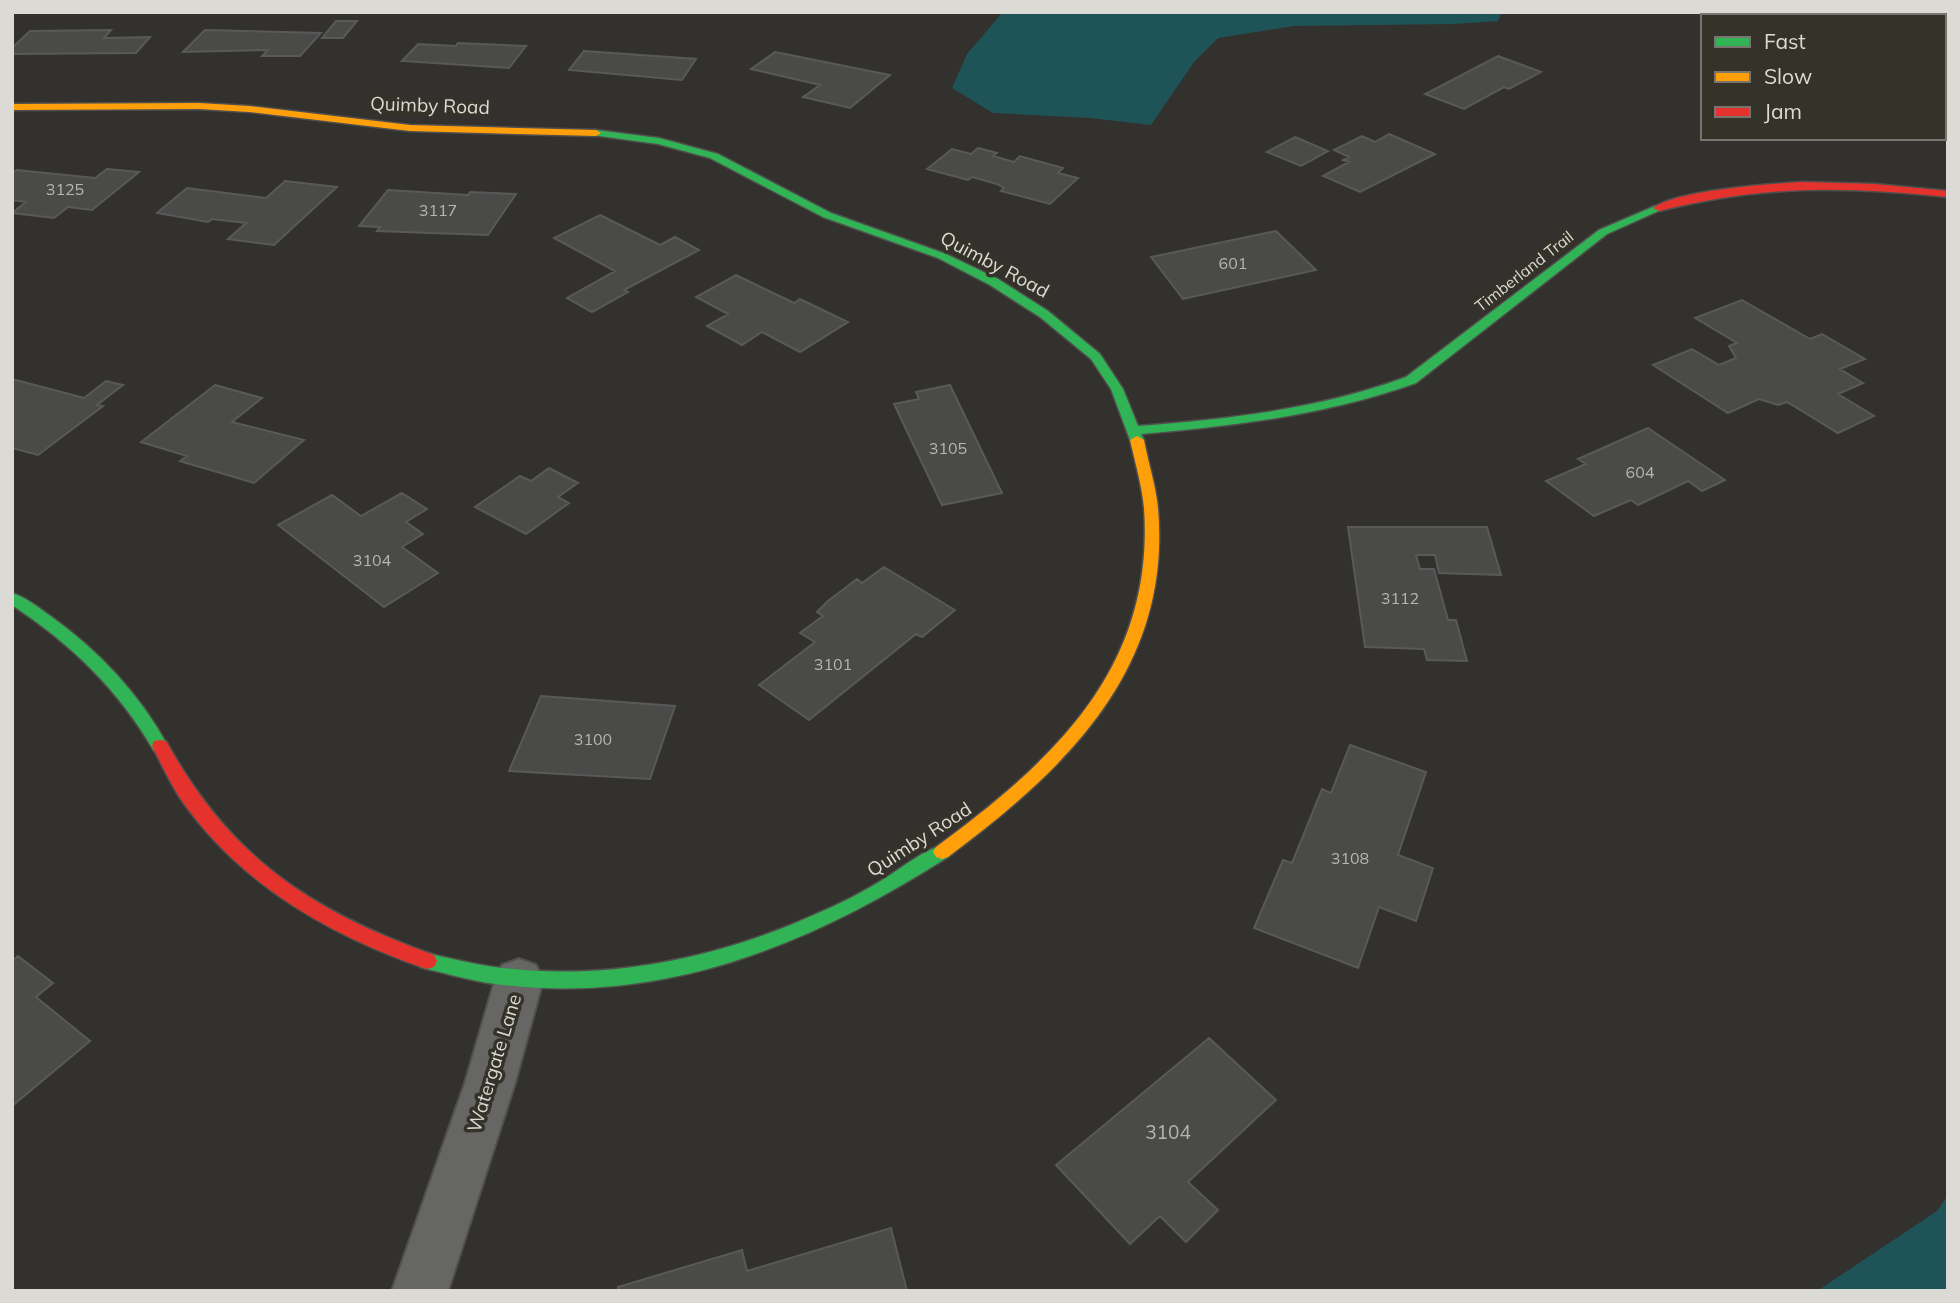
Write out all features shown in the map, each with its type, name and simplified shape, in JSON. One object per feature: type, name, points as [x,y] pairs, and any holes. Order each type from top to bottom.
[{"type":"street","name":"Quimby Road","points":[[12,107],[228,107],[414,129],[598,132],[688,148],[756,174],[795,199],[837,220],[943,257],[1020,297],[1059,325],[1095,356],[1113,384],[1134,430],[1145,466],[1153,525],[1149,588],[1136,640],[1109,689],[1053,762],[973,832],[890,885],[776,942],[696,967],[611,981],[519,980]]},
{"type":"street","name":"Timberland Trail","points":[[1134,430],[1283,417],[1328,410],[1377,396],[1411,380],[1603,232],[1635,215],[1673,201],[1718,192],[1786,186],[1847,185],[1948,194]]},
{"type":"street","name":"Watergate Lane","points":[[12,598],[70,635],[118,680],[148,725],[191,800],[246,859],[315,911],[395,950],[481,975],[519,980],[490,1083],[419,1291]]},
{"type":"water","points":[[1003,12],[1502,12],[1498,21],[1294,26],[1218,38],[1194,62],[1151,125],[1090,118],[993,113],[952,88],[967,54]]},
{"type":"water","points":[[1948,1195],[1948,1291],[1817,1291],[1937,1211]]},
{"type":"building","points":[[336,21],[357,21],[343,38],[322,38]]},
{"type":"building","points":[[111,30],[104,38],[150,37],[136,53],[12,54],[12,48],[30,31]]},
{"type":"building","points":[[205,30],[321,33],[300,56],[262,56],[268,50],[183,52]]},
{"type":"building","points":[[458,43],[526,46],[509,68],[402,61],[418,44],[456,46]]},
{"type":"building","points":[[584,51],[696,59],[682,80],[569,70]]},
{"type":"building","points":[[775,52],[890,75],[850,108],[803,97],[820,85],[751,69]]},
{"type":"building","points":[[1498,56],[1541,72],[1509,89],[1504,87],[1464,109],[1425,94]]},
{"type":"building","points":[[1389,134],[1435,154],[1360,192],[1323,176],[1349,162],[1343,160],[1349,157],[1334,150],[1362,136],[1375,142]]},
{"type":"building","points":[[1295,137],[1328,151],[1301,166],[1267,152]]},
{"type":"building","points":[[978,148],[997,153],[993,156],[1014,162],[1020,156],[1063,168],[1058,173],[1078,178],[1050,204],[1001,191],[1004,188],[997,184],[972,177],[968,180],[927,169],[952,149],[971,154]]},
{"type":"building","points":[[107,169],[139,172],[92,210],[68,207],[54,218],[12,213],[26,202],[12,200],[12,173],[17,170],[95,178]]},
{"type":"building","points":[[285,181],[337,187],[274,245],[228,239],[246,223],[212,219],[208,222],[157,213],[187,188],[266,198]]},
{"type":"building","points":[[388,190],[468,195],[470,192],[516,194],[488,235],[377,231],[380,227],[359,226]]},
{"type":"building","points":[[600,215],[660,245],[675,237],[699,250],[624,290],[628,292],[592,312],[567,298],[615,271],[554,238]]},
{"type":"building","points":[[1276,231],[1316,270],[1183,299],[1151,257]]},
{"type":"building","points":[[736,275],[794,303],[800,299],[848,322],[800,352],[762,332],[742,345],[707,326],[728,314],[696,297]]},
{"type":"building","points":[[1742,300],[1810,339],[1822,334],[1865,359],[1840,369],[1863,383],[1838,394],[1874,416],[1838,433],[1787,402],[1778,405],[1759,399],[1728,413],[1653,365],[1692,349],[1719,365],[1736,358],[1729,346],[1737,343],[1695,318]]},
{"type":"building","points":[[12,379],[84,398],[106,381],[123,385],[97,405],[103,406],[38,455],[12,448]]},
{"type":"building","points":[[215,385],[262,398],[232,422],[304,440],[254,483],[180,461],[187,456],[141,442]]},
{"type":"building","points":[[950,385],[1002,493],[942,505],[894,404],[919,399],[916,392]]},
{"type":"building","points":[[1648,428],[1725,480],[1702,491],[1688,481],[1638,505],[1631,500],[1594,516],[1546,481],[1586,464],[1578,459]]},
{"type":"building","points":[[549,468],[578,483],[558,497],[569,503],[526,534],[475,507],[520,476],[531,481]]},
{"type":"building","points":[[402,493],[427,509],[406,522],[423,534],[402,547],[438,573],[384,607],[278,525],[332,495],[361,516]]},
{"type":"building","points":[[1348,527],[1487,527],[1501,575],[1439,573],[1435,555],[1416,555],[1420,569],[1434,569],[1448,620],[1456,620],[1467,661],[1427,660],[1424,649],[1365,647]]},
{"type":"building","points":[[884,567],[955,610],[922,637],[916,634],[809,720],[759,685],[815,642],[800,633],[823,616],[817,612],[828,601],[857,579],[862,583]]},
{"type":"building","points":[[541,696],[675,706],[650,779],[509,771]]},
{"type":"building","points":[[1350,745],[1426,772],[1398,855],[1433,868],[1416,921],[1379,907],[1358,968],[1254,928],[1283,860],[1292,863],[1322,789],[1331,793]]},
{"type":"building","points":[[18,956],[53,983],[36,997],[90,1041],[12,1106],[12,961]]},
{"type":"building","points":[[1209,1038],[1276,1100],[1188,1182],[1218,1210],[1186,1242],[1160,1216],[1130,1244],[1056,1165]]},
{"type":"building","points":[[891,1228],[907,1291],[618,1291],[618,1287],[742,1250],[747,1271]]},
{"type":"traffic: fast","points":[[596,133],[659,141],[714,156],[827,215],[942,256],[994,282],[1044,314],[1096,357],[1117,389],[1137,440]]},
{"type":"traffic: fast","points":[[1134,430],[1240,421],[1309,410],[1411,380],[1603,232],[1659,208]]},
{"type":"traffic: fast","points":[[12,598],[56,628],[96,662],[131,701],[160,746]]},
{"type":"traffic: fast","points":[[427,961],[494,976],[561,981],[629,977],[695,965],[761,945],[824,920],[885,888],[942,852]]},
{"type":"traffic: slow","points":[[12,107],[199,106],[249,109],[410,128],[596,133]]},
{"type":"traffic: slow","points":[[942,852],[995,813],[1042,771],[1083,727],[1115,678],[1138,626],[1151,569],[1151,507],[1137,440]]},
{"type":"traffic: jam","points":[[1659,208],[1694,198],[1766,187],[1875,187],[1948,194]]},
{"type":"traffic: jam","points":[[160,746],[186,792],[212,826],[265,876],[295,898],[359,935],[427,961]]}]
